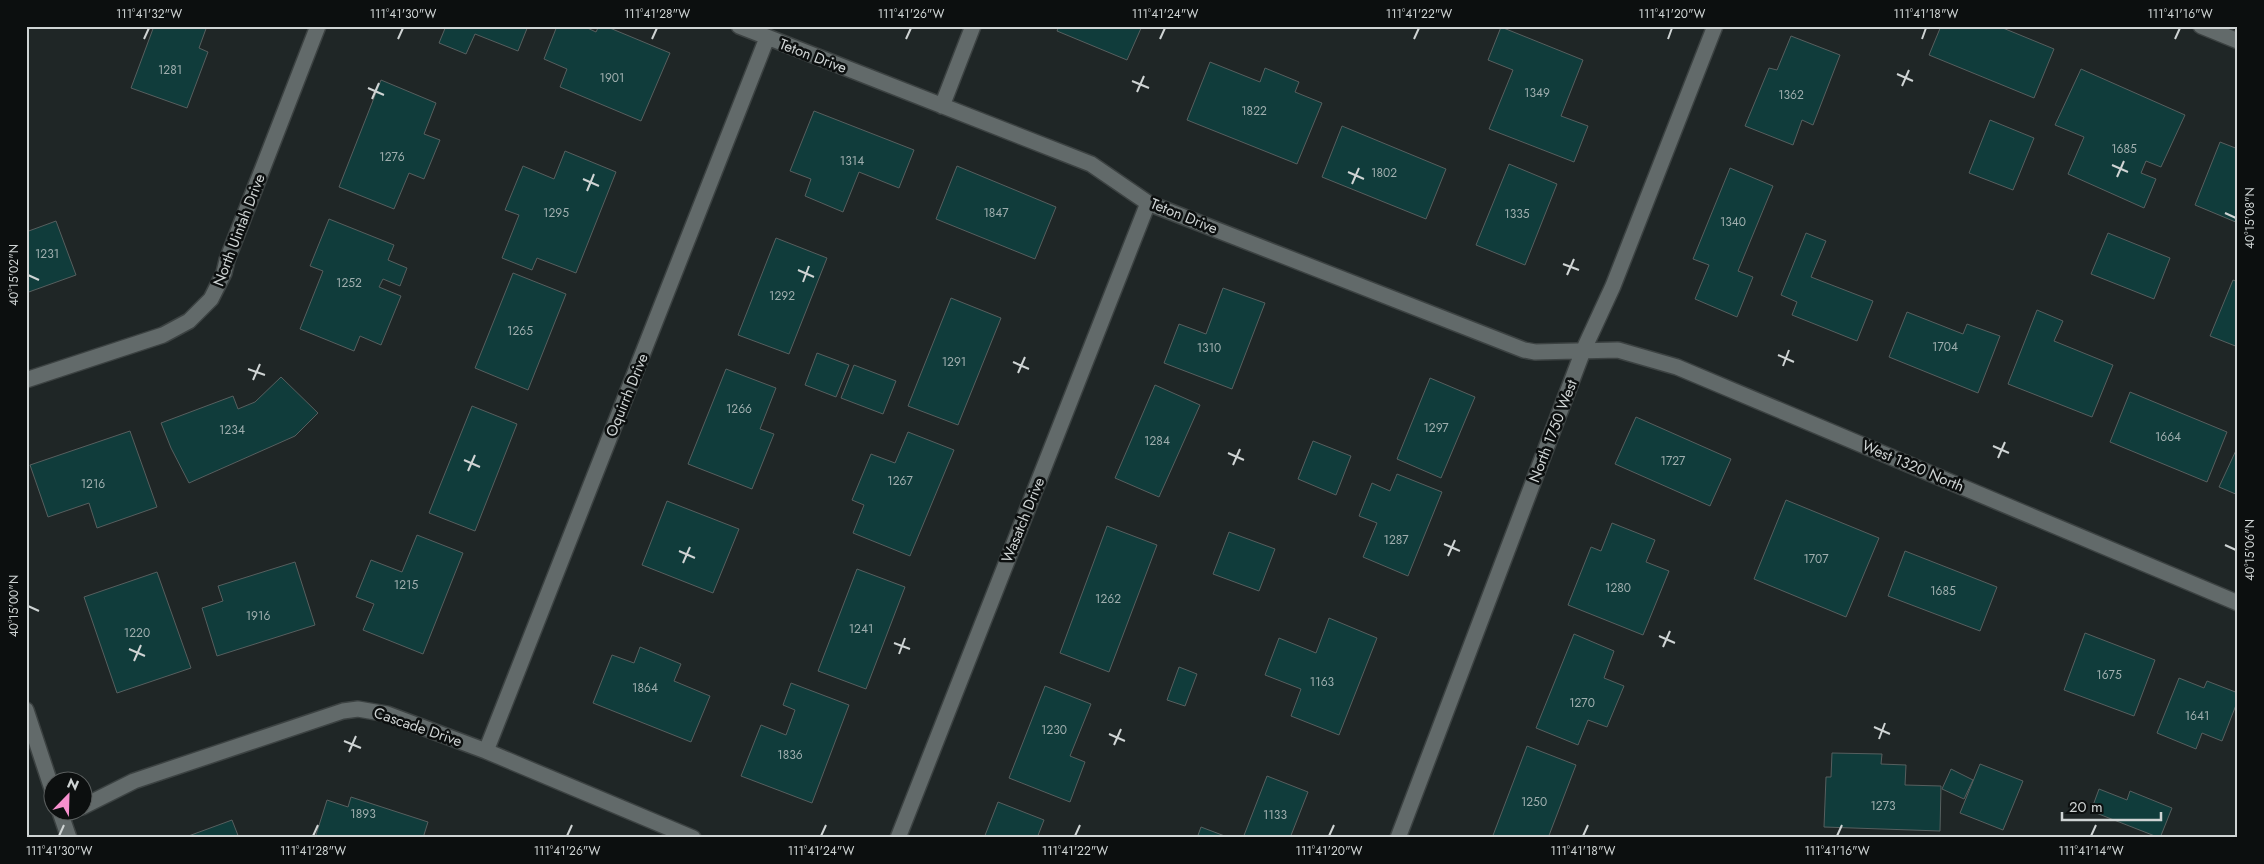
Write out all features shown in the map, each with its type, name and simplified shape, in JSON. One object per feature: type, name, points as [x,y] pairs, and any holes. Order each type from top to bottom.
[{"type":"street","name":"North Uintah Drive","points":[[26,380],[163,336],[189,321],[210,299],[224,273],[318,26]]},
{"type":"street","name":"Teton Drive","points":[[739,26],[1091,164],[1148,202],[1524,350],[1535,352],[1583,351]]},
{"type":"street","points":[[942,106],[973,26]]},
{"type":"street","name":"North 1750 West","points":[[1398,838],[1583,351],[1613,286],[1715,26]]},
{"type":"street","points":[[2202,26],[2238,41]]},
{"type":"street","name":"Oquirrh Drive","points":[[486,751],[768,38]]},
{"type":"street","name":"Wasatch Drive","points":[[898,838],[1148,202]]},
{"type":"street","name":"West 1320 North","points":[[1583,351],[1618,350],[1677,368],[2238,602]]},
{"type":"street","name":"Cascade Drive","points":[[92,802],[134,781],[343,711],[358,709],[387,714],[486,751],[693,838]]},
{"type":"street","points":[[26,710],[46,772]]},
{"type":"street","points":[[67,822],[69,838]]},
{"type":"building","points":[[154,26],[207,26],[199,48],[208,52],[187,108],[131,88]]},
{"type":"building","points":[[446,26],[528,26],[518,51],[475,34],[466,54],[439,43]]},
{"type":"building","points":[[557,26],[583,26],[596,32],[599,26],[605,26],[670,53],[641,121],[560,87],[567,69],[544,59]]},
{"type":"building","points":[[1059,26],[1142,26],[1127,60],[1057,31]]},
{"type":"building","points":[[1941,26],[1998,26],[2054,49],[2034,98],[1929,55]]},
{"type":"building","points":[[1501,27],[1583,60],[1561,116],[1588,126],[1574,162],[1489,129],[1513,70],[1488,60]]},
{"type":"building","points":[[1791,36],[1840,55],[1813,125],[1802,120],[1793,145],[1745,126],[1769,68],[1777,70]]},
{"type":"building","points":[[1210,62],[1260,82],[1265,68],[1299,82],[1295,92],[1322,103],[1297,164],[1187,120]]},
{"type":"building","points":[[2081,69],[2185,115],[2161,167],[2146,161],[2141,173],[2156,179],[2144,208],[2068,174],[2084,137],[2055,125]]},
{"type":"building","points":[[381,80],[436,103],[424,134],[440,140],[424,179],[409,173],[394,209],[339,187]]},
{"type":"building","points":[[814,111],[914,150],[899,188],[859,172],[843,212],[805,196],[811,179],[790,171]]},
{"type":"building","points":[[1990,120],[2034,138],[2013,190],[1969,173]]},
{"type":"building","points":[[1342,126],[1446,169],[1426,219],[1322,177]]},
{"type":"building","points":[[2220,142],[2238,149],[2238,223],[2195,205]]},
{"type":"building","points":[[565,151],[616,172],[576,273],[537,258],[532,270],[502,258],[519,215],[505,210],[523,166],[554,179]]},
{"type":"building","points":[[1509,164],[1557,184],[1525,265],[1476,245]]},
{"type":"building","points":[[957,166],[1056,207],[1035,259],[936,219]]},
{"type":"building","points":[[1730,168],[1773,186],[1738,271],[1753,277],[1737,317],[1695,299],[1709,265],[1693,259]]},
{"type":"building","points":[[329,219],[394,245],[388,260],[407,268],[400,286],[383,279],[379,287],[401,296],[381,345],[360,336],[354,351],[300,329],[323,271],[310,266]]},
{"type":"building","points":[[56,221],[76,275],[26,293],[26,232]]},
{"type":"building","points":[[1806,233],[1826,241],[1811,277],[1873,301],[1857,341],[1792,315],[1797,302],[1781,295]]},
{"type":"building","points":[[2108,233],[2170,258],[2154,299],[2091,274]]},
{"type":"building","points":[[776,238],[827,258],[789,354],[738,335]]},
{"type":"building","points":[[513,273],[566,294],[528,390],[475,368]]},
{"type":"building","points":[[2233,280],[2238,282],[2238,347],[2210,336]]},
{"type":"building","points":[[1223,288],[1265,303],[1232,389],[1164,363],[1179,324],[1206,334]]},
{"type":"building","points":[[951,298],[1001,318],[958,425],[908,406]]},
{"type":"building","points":[[2037,310],[2063,321],[2054,341],[2113,365],[2092,417],[2008,384]]},
{"type":"building","points":[[1907,312],[1963,334],[1967,324],[2000,336],[1978,393],[1889,357]]},
{"type":"building","points":[[817,353],[849,365],[836,397],[805,385]]},
{"type":"building","points":[[854,365],[896,381],[883,414],[841,398]]},
{"type":"building","points":[[726,369],[776,388],[760,429],[774,434],[752,489],[688,464]]},
{"type":"building","points":[[281,377],[318,413],[295,436],[189,483],[171,448],[161,423],[233,396],[238,409],[255,402]]},
{"type":"building","points":[[1430,378],[1475,397],[1441,478],[1397,459]]},
{"type":"building","points":[[1155,385],[1200,405],[1159,497],[1115,478]]},
{"type":"building","points":[[2130,392],[2227,432],[2207,482],[2110,442]]},
{"type":"building","points":[[472,406],[517,424],[475,531],[429,513]]},
{"type":"building","points":[[1636,417],[1731,459],[1710,506],[1615,464]]},
{"type":"building","points":[[130,431],[157,507],[97,528],[89,503],[48,517],[30,465]]},
{"type":"building","points":[[908,432],[954,450],[910,556],[853,533],[864,505],[852,500],[871,454],[895,463]]},
{"type":"building","points":[[1313,441],[1351,456],[1336,495],[1298,479]]},
{"type":"building","points":[[2238,446],[2238,495],[2219,487]]},
{"type":"building","points":[[1397,474],[1442,492],[1408,576],[1363,557],[1377,523],[1359,516],[1372,483],[1390,491]]},
{"type":"building","points":[[1786,500],[1879,538],[1846,617],[1754,579]]},
{"type":"building","points":[[667,501],[739,529],[713,593],[642,565]]},
{"type":"building","points":[[1612,523],[1655,540],[1646,562],[1669,571],[1643,635],[1568,605],[1591,547],[1601,551]]},
{"type":"building","points":[[1107,526],[1157,545],[1109,672],[1060,653]]},
{"type":"building","points":[[1229,532],[1275,549],[1259,591],[1213,574]]},
{"type":"building","points":[[417,535],[463,553],[423,654],[363,630],[374,604],[356,597],[371,560],[402,572]]},
{"type":"building","points":[[1905,551],[1997,587],[1980,631],[1888,596]]},
{"type":"building","points":[[295,562],[315,625],[217,656],[202,608],[223,601],[218,586]]},
{"type":"building","points":[[857,569],[905,587],[866,689],[818,671]]},
{"type":"building","points":[[157,572],[191,668],[117,693],[84,597]]},
{"type":"building","points":[[1329,618],[1377,638],[1339,735],[1291,716],[1301,689],[1265,675],[1279,638],[1316,653]]},
{"type":"building","points":[[2085,633],[2155,660],[2134,716],[2064,690]]},
{"type":"building","points":[[1574,634],[1614,651],[1604,678],[1624,686],[1607,727],[1588,720],[1578,745],[1536,728]]},
{"type":"building","points":[[640,647],[681,664],[674,681],[710,696],[691,742],[593,703],[612,655],[634,663]]},
{"type":"building","points":[[1179,667],[1197,674],[1185,706],[1167,700]]},
{"type":"building","points":[[2179,678],[2204,688],[2207,681],[2238,693],[2238,700],[2222,741],[2202,733],[2196,749],[2157,733]]},
{"type":"building","points":[[791,683],[849,705],[812,803],[741,776],[761,725],[786,735],[795,710],[783,705]]},
{"type":"building","points":[[1045,686],[1091,704],[1070,756],[1085,762],[1070,802],[1009,778]]},
{"type":"building","points":[[1527,746],[1576,765],[1548,838],[1492,838]]},
{"type":"building","points":[[1832,753],[1882,754],[1881,764],[1906,765],[1905,785],[1941,786],[1940,831],[1824,827],[1826,777],[1831,777]]},
{"type":"building","points":[[1980,764],[2023,781],[2003,830],[1960,813]]},
{"type":"building","points":[[1951,769],[1973,780],[1964,799],[1942,789]]},
{"type":"building","points":[[1267,776],[1308,792],[1290,838],[1243,838]]},
{"type":"building","points":[[2099,789],[2127,800],[2130,791],[2172,808],[2160,838],[2091,811]]},
{"type":"building","points":[[351,797],[428,822],[423,838],[315,838],[327,800],[348,807]]},
{"type":"building","points":[[998,802],[1044,820],[1037,838],[984,838]]},
{"type":"building","points":[[232,820],[239,838],[183,838]]},
{"type":"building","points":[[1201,827],[1230,838],[1197,838]]}]
